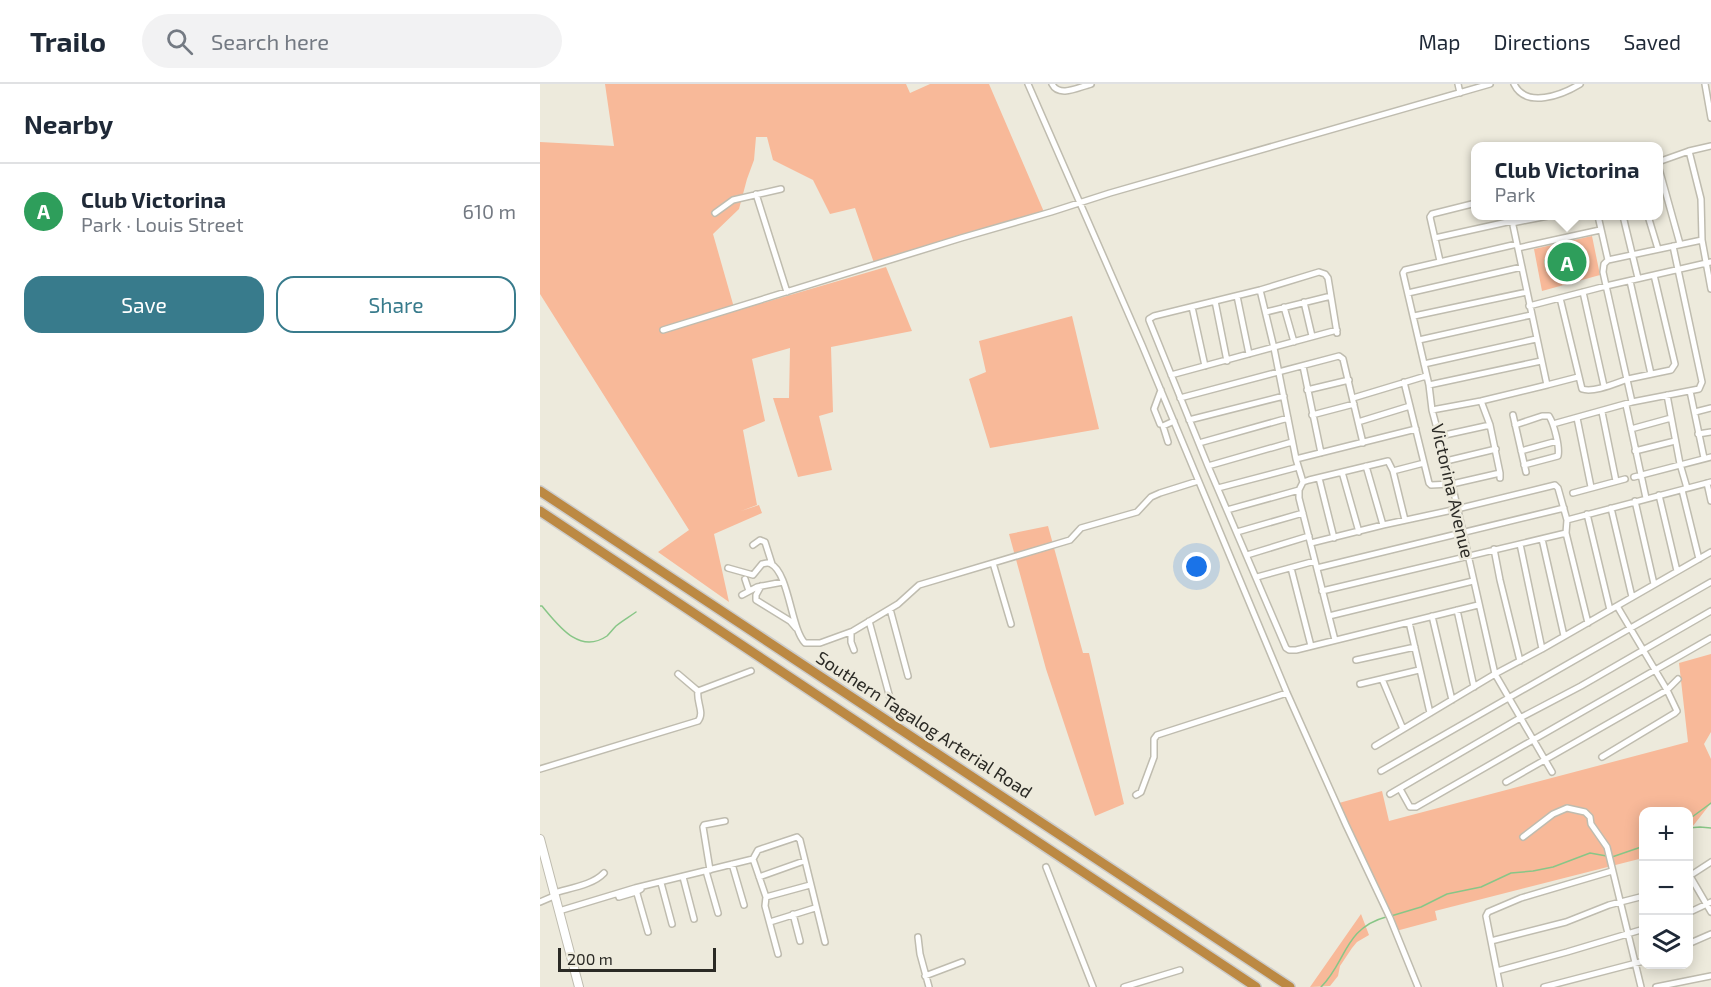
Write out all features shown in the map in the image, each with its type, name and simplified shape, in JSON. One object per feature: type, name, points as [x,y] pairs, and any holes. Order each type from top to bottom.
[{"type":"highway","name":"Southern Tagalog Arterial Road","points":[[540,491],[1290,987]]},
{"type":"highway","name":"Southern Tagalog Arterial Road","points":[[540,511],[1256,987]]},
{"type":"main road","points":[[540,839],[579,987]]},
{"type":"street","points":[[1028,84],[1161,390],[1287,693],[1389,916],[1418,987]]},
{"type":"street","points":[[1052,84],[1057,91],[1063,92],[1091,84]]},
{"type":"street","points":[[1458,84],[1460,93]]},
{"type":"street","points":[[663,330],[1079,202],[1490,84]]},
{"type":"street","points":[[1514,84],[1517,90],[1525,96],[1538,99],[1580,84]]},
{"type":"street","points":[[1705,84],[1709,90],[1711,118]]},
{"type":"street","points":[[1663,162],[1689,151],[1711,146]]},
{"type":"street","points":[[1689,151],[1701,199],[1702,240],[1709,262],[1711,289]]},
{"type":"street","points":[[1663,179],[1680,244]]},
{"type":"street","points":[[715,213],[733,200],[781,189]]},
{"type":"street","points":[[756,194],[788,292]]},
{"type":"street","points":[[1440,261],[1430,220],[1432,214],[1471,204]]},
{"type":"street","points":[[1434,238],[1512,220],[1546,385]]},
{"type":"street","points":[[1599,220],[1608,260]]},
{"type":"street","points":[[1624,220],[1638,278]]},
{"type":"street","points":[[1649,220],[1658,249]]},
{"type":"street","points":[[1432,410],[1430,386],[1402,273],[1405,270],[1440,261],[1600,230]]},
{"type":"street","points":[[1632,402],[1602,269],[1604,264],[1608,260],[1702,240]]},
{"type":"street","points":[[1553,424],[1632,402],[1699,389],[1702,382],[1673,246]]},
{"type":"street","points":[[1529,306],[1709,262]]},
{"type":"street","points":[[1408,293],[1522,267]]},
{"type":"street","points":[[1171,375],[1337,331],[1328,278],[1325,274],[1318,272],[1260,290],[1149,319],[1180,398],[1198,443],[1286,648],[1292,651],[1478,605]]},
{"type":"street","points":[[1560,298],[1582,390],[1671,370],[1675,364],[1654,275]]},
{"type":"street","points":[[1630,281],[1651,374]]},
{"type":"street","points":[[1260,290],[1292,442],[1303,482],[1299,490],[1303,513],[1335,640]]},
{"type":"street","points":[[1414,316],[1527,292]]},
{"type":"street","points":[[1583,292],[1604,386]]},
{"type":"street","points":[[1238,296],[1249,354]]},
{"type":"street","points":[[1266,312],[1331,296]]},
{"type":"street","points":[[1215,302],[1227,361]]},
{"type":"street","points":[[1304,302],[1312,336]]},
{"type":"street","points":[[1192,307],[1205,366]]},
{"type":"street","points":[[1284,307],[1294,342]]},
{"type":"street","points":[[1419,340],[1531,315]]},
{"type":"street","points":[[1424,364],[1536,339]]},
{"type":"street","points":[[1180,398],[1339,356],[1343,359],[1349,380],[1363,443]]},
{"type":"street","points":[[1430,386],[1541,361]]},
{"type":"street","points":[[1303,366],[1321,453]]},
{"type":"street","points":[[1312,415],[1426,376]]},
{"type":"street","name":"Victorina Avenue","points":[[1552,772],[1495,674],[1452,484],[1432,410],[1481,401],[1578,377]]},
{"type":"street","points":[[1307,390],[1349,380]]},
{"type":"street","points":[[1404,382],[1431,486],[1500,475],[1490,425],[1481,401]]},
{"type":"street","points":[[1160,424],[1154,409],[1161,390]]},
{"type":"street","points":[[1690,391],[1704,459]]},
{"type":"street","points":[[1667,395],[1699,559]]},
{"type":"street","points":[[1189,420],[1284,396]]},
{"type":"street","points":[[1626,405],[1638,476],[1646,498]]},
{"type":"street","points":[[1358,422],[1410,406]]},
{"type":"street","points":[[1695,412],[1711,408]]},
{"type":"street","points":[[1602,412],[1617,481]]},
{"type":"street","points":[[1513,415],[1526,472]]},
{"type":"street","points":[[1515,425],[1546,416],[1551,418],[1557,441],[1558,456],[1524,465]]},
{"type":"street","points":[[1198,443],[1288,418]]},
{"type":"street","points":[[1577,418],[1591,487]]},
{"type":"street","points":[[1631,429],[1671,418]]},
{"type":"street","points":[[1168,442],[1163,426],[1174,422]]},
{"type":"street","points":[[1440,436],[1490,425]]},
{"type":"street","points":[[1296,459],[1416,429]]},
{"type":"street","points":[[1698,434],[1711,432]]},
{"type":"street","points":[[1521,451],[1557,441]]},
{"type":"street","points":[[1635,451],[1675,441]]},
{"type":"street","points":[[1208,466],[1292,442]]},
{"type":"street","points":[[1446,461],[1496,449]]},
{"type":"street","points":[[1638,476],[1711,457]]},
{"type":"street","points":[[1303,482],[1388,461],[1393,471],[1405,520]]},
{"type":"street","points":[[1393,471],[1424,463]]},
{"type":"street","points":[[1366,466],[1383,525]]},
{"type":"street","points":[[1218,488],[1298,467]]},
{"type":"street","points":[[1342,472],[1359,532]]},
{"type":"street","points":[[1319,478],[1334,538]]},
{"type":"street","points":[[1573,493],[1625,479]]},
{"type":"street","points":[[753,545],[760,540],[765,542],[772,564],[783,582],[800,638],[809,644],[820,643],[850,632],[890,609],[919,585],[1070,540],[1081,528],[1137,512],[1151,497],[1198,481]]},
{"type":"street","points":[[1567,520],[1709,483],[1711,501]]},
{"type":"street","points":[[1311,543],[1555,484],[1567,520],[1566,533],[1588,623]]},
{"type":"street","points":[[1227,510],[1299,490]]},
{"type":"street","points":[[1659,495],[1677,571]]},
{"type":"street","points":[[1635,501],[1654,584]]},
{"type":"street","points":[[1317,568],[1564,508]]},
{"type":"street","points":[[1611,508],[1632,597]]},
{"type":"street","points":[[1237,532],[1303,513]]},
{"type":"street","points":[[1587,514],[1610,610]]},
{"type":"street","points":[[1322,591],[1566,533]]},
{"type":"street","points":[[1247,555],[1310,536]]},
{"type":"street","points":[[1542,539],[1564,636]]},
{"type":"street","points":[[1520,544],[1542,649]]},
{"type":"street","points":[[1494,549],[1520,661]]},
{"type":"street","points":[[1375,746],[1495,674],[1711,552]]},
{"type":"street","points":[[1257,577],[1315,561]]},
{"type":"street","points":[[993,562],[1011,624]]},
{"type":"street","points":[[728,568],[753,575],[762,564],[772,564]]},
{"type":"street","points":[[1291,568],[1311,646]]},
{"type":"street","points":[[745,579],[749,591]]},
{"type":"street","points":[[1329,616],[1473,581]]},
{"type":"street","points":[[742,595],[760,586],[783,582]]},
{"type":"street","points":[[1381,771],[1711,582]]},
{"type":"street","points":[[760,586],[756,600],[790,621],[798,631]]},
{"type":"street","points":[[1602,757],[1675,713],[1677,708],[1617,606]]},
{"type":"street","points":[[890,609],[909,676]]},
{"type":"street","points":[[1457,610],[1474,687]]},
{"type":"street","points":[[1390,794],[1711,611]]},
{"type":"street","points":[[1432,616],[1452,700]]},
{"type":"street","points":[[869,621],[890,698]]},
{"type":"street","points":[[1409,622],[1430,713]]},
{"type":"street","points":[[850,632],[854,650]]},
{"type":"street","points":[[1400,789],[1410,807],[1416,807],[1711,638]]},
{"type":"street","points":[[1356,660],[1415,647]]},
{"type":"street","points":[[1360,684],[1419,670]]},
{"type":"street","points":[[698,691],[751,671]]},
{"type":"street","points":[[678,675],[698,691]]},
{"type":"street","points":[[1382,679],[1402,729]]},
{"type":"street","points":[[1506,783],[1667,690],[1678,679]]},
{"type":"street","points":[[540,769],[698,722],[701,714],[698,691]]},
{"type":"street","points":[[1136,795],[1140,792],[1154,757],[1154,739],[1157,735],[1287,693]]},
{"type":"street","points":[[1522,837],[1553,814],[1567,808],[1585,812],[1590,817],[1591,824],[1607,847],[1641,987]]},
{"type":"street","points":[[718,913],[708,870],[702,827],[725,820]]},
{"type":"street","points":[[778,954],[765,906],[766,897],[753,859],[758,850],[797,837],[800,840],[825,942]]},
{"type":"street","points":[[559,913],[638,889],[753,859]]},
{"type":"street","points":[[759,877],[804,861]]},
{"type":"street","points":[[1693,873],[1711,862]]},
{"type":"street","points":[[732,864],[744,905]]},
{"type":"street","points":[[1046,867],[1093,987]]},
{"type":"street","points":[[1500,987],[1486,916],[1488,912],[1521,898],[1611,871]]},
{"type":"street","points":[[540,902],[599,878],[604,873]]},
{"type":"street","points":[[683,877],[694,919]]},
{"type":"street","points":[[1693,881],[1709,903],[1711,912]]},
{"type":"street","points":[[661,883],[672,924]]},
{"type":"street","points":[[766,897],[810,885]]},
{"type":"street","points":[[638,889],[648,932]]},
{"type":"street","points":[[1491,941],[1566,922],[1600,908],[1639,897]]},
{"type":"street","points":[[1693,911],[1709,903]]},
{"type":"street","points":[[770,922],[815,908]]},
{"type":"street","points":[[793,914],[800,941]]},
{"type":"street","points":[[1497,971],[1639,930]]},
{"type":"street","points":[[1693,942],[1711,934]]},
{"type":"street","points":[[918,937],[929,987]]},
{"type":"street","points":[[925,976],[962,962]]},
{"type":"street","points":[[1544,987],[1639,963]]},
{"type":"street","points":[[1124,987],[1180,970]]},
{"type":"street","points":[[1656,987],[1711,976]]},
{"type":"shaded area","points":[[605,84],[906,84],[910,93],[930,84],[989,84],[1044,212],[874,263],[855,208],[830,214],[813,180],[773,160],[767,137],[756,137],[754,160],[739,209],[713,234],[735,311],[886,267],[912,331],[831,347],[833,412],[819,416],[832,470],[798,477],[773,398],[789,398],[790,348],[752,359],[765,421],[743,430],[757,505],[741,511],[759,505],[762,513],[714,534],[729,602],[658,552],[689,530],[540,294],[540,142],[614,146]]},
{"type":"shaded area","points":[[1592,236],[1600,275],[1542,291],[1534,249]]},
{"type":"shaded area","points":[[1556,252],[1558,263],[1555,270],[1546,271],[1544,261],[1547,255]]},
{"type":"shaded area","points":[[1072,316],[1099,429],[990,448],[969,379],[986,372],[979,341]]},
{"type":"shaded area","points":[[1048,526],[1083,653],[1089,653],[1124,804],[1095,816],[1046,669],[1009,534]]},
{"type":"shaded area","points":[[1711,654],[1711,732],[1704,744],[1711,759],[1711,803],[1693,826],[1693,807],[1639,807],[1639,859],[1435,911],[1437,920],[1396,931],[1339,803],[1382,791],[1389,821],[1688,742],[1679,663]]},
{"type":"shaded area","points":[[1361,914],[1369,935],[1352,948],[1340,966],[1338,976],[1330,986],[1310,987]]},
{"type":"waterway","points":[[540,606],[562,629],[578,640],[587,642],[597,641],[607,636],[616,626],[636,612]]},
{"type":"waterway","points":[[1693,816],[1711,803]]},
{"type":"waterway","points":[[1693,828],[1711,828]]},
{"type":"waterway","points":[[1391,916],[1421,907],[1447,894],[1481,887],[1511,873],[1553,867],[1590,853],[1612,857],[1639,848]]},
{"type":"waterway","points":[[1321,987],[1329,978],[1347,947],[1362,929],[1386,917]]},
{"type":"place","name":"Club Victorina","points":[[1567,262]]}]
